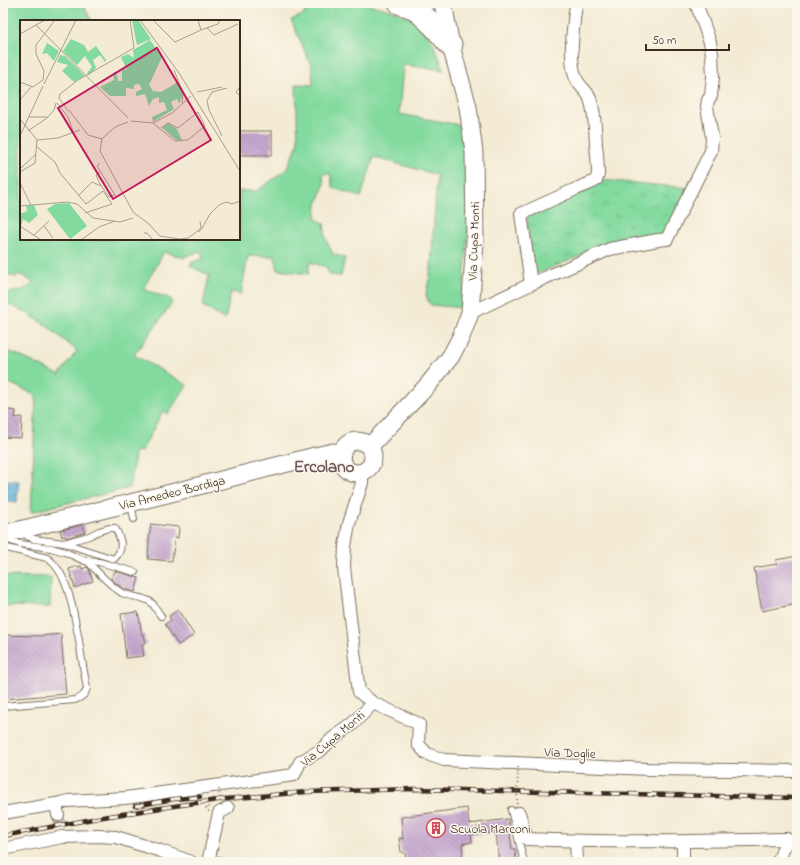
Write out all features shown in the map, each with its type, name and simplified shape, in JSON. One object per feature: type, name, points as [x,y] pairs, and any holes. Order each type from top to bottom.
[{"type":"highway","points":[[400,3],[415,8],[434,26],[451,46]]},
{"type":"street","name":"Via Cupa Monti","points":[[369,447],[428,385],[451,356],[461,337],[470,313],[475,242],[474,152],[468,107],[451,46],[443,3]]},
{"type":"street","points":[[531,284],[522,214],[593,182],[596,180],[598,175],[592,107],[586,91],[575,77],[572,58],[572,38],[576,3]]},
{"type":"street","points":[[470,313],[610,249],[667,239],[711,151],[712,138],[707,106],[708,100],[711,96],[713,77],[712,54],[710,42],[696,3]]},
{"type":"street","points":[[358,441],[369,447],[373,458],[368,469],[362,473],[355,473],[350,472],[345,468],[342,463],[342,454],[346,445],[358,441]]},
{"type":"street","name":"Via Amedeo Bordiga","points":[[3,535],[315,456],[333,452],[342,454]]},
{"type":"street","name":"Via Cupa Monti","points":[[3,813],[57,809],[68,801],[125,798],[294,775],[300,762],[321,750],[332,739],[353,724],[373,703],[359,692],[344,568],[345,546],[349,523],[362,483],[362,473]]},
{"type":"street","name":"Via Doglie","points":[[373,703],[418,724],[418,744],[428,754],[444,760],[648,769],[797,771]]},
{"type":"street","points":[[208,862],[219,813],[224,807]]},
{"type":"street","points":[[516,809],[526,839],[576,842],[683,842],[787,839],[778,862]]},
{"type":"street","points":[[3,849],[62,833],[116,837],[191,862]]},
{"type":"street","points":[[576,842],[577,862]]},
{"type":"street","points":[[683,842],[683,862]]},
{"type":"lane","points":[[130,503],[134,519]]},
{"type":"lane","points":[[23,529],[27,536],[34,539],[64,543],[114,559],[118,555],[122,545],[116,528],[108,528],[89,536],[64,543]]},
{"type":"lane","points":[[3,535],[8,540],[20,544],[51,548],[87,561],[98,562],[135,572]]},
{"type":"lane","points":[[3,547],[47,558],[57,566],[72,602],[87,688],[86,693],[81,698],[75,700],[3,706]]},
{"type":"lane","points":[[87,561],[103,578],[123,593],[133,597],[143,598],[152,603],[161,616]]},
{"type":"lane","points":[[516,809],[524,862]]},
{"type":"lane","points":[[212,862],[219,860],[225,862]]},
{"type":"path","points":[[516,809],[518,764]]},
{"type":"path","points":[[219,789],[224,807]]},
{"type":"green space","points":[[3,3],[82,3],[91,20],[20,20],[20,240],[240,240],[240,191],[257,191],[286,170],[298,144],[296,84],[313,85],[312,67],[291,20],[305,14],[303,3],[360,3],[396,11],[421,26],[433,43],[444,70],[403,65],[399,114],[460,125],[471,195],[462,308],[431,305],[426,294],[431,269],[437,175],[374,157],[361,197],[333,188],[330,173],[323,174],[324,185],[317,205],[316,219],[324,223],[326,239],[333,254],[345,258],[341,276],[330,275],[326,267],[310,262],[308,274],[278,270],[275,256],[248,256],[241,294],[231,292],[225,320],[203,306],[209,275],[190,266],[192,262],[203,259],[201,251],[186,256],[185,258],[164,252],[143,289],[171,299],[172,303],[134,355],[187,385],[168,414],[163,411],[141,452],[136,450],[129,488],[31,512],[36,395],[3,380],[3,353],[5,350],[18,355],[59,375],[77,351],[47,326],[29,314],[3,302],[3,294],[23,290],[33,284],[30,280],[19,274],[16,277],[3,273]]},
{"type":"green space","points":[[600,180],[689,188],[666,234],[657,238],[626,240],[606,246],[533,275],[527,217]]},
{"type":"green space","points":[[3,576],[51,577],[50,607],[3,606]]},
{"type":"water","points":[[8,480],[19,481],[17,502],[6,501]]},
{"type":"building","points":[[240,131],[272,131],[272,155],[240,155]]},
{"type":"building","points":[[3,409],[16,411],[15,418],[22,417],[21,438],[3,437]]},
{"type":"building","points":[[151,524],[179,527],[178,538],[175,537],[172,561],[148,559]]},
{"type":"building","points":[[83,525],[85,532],[66,538],[66,536],[62,537],[60,530]]},
{"type":"building","points":[[797,556],[797,604],[762,611],[754,568],[777,564],[776,560]]},
{"type":"building","points":[[81,566],[82,569],[87,567],[89,569],[93,581],[75,588],[69,569]]},
{"type":"building","points":[[115,571],[139,578],[135,592],[124,589],[111,579]]},
{"type":"building","points":[[178,610],[194,635],[178,645],[165,624],[171,620],[169,616]]},
{"type":"building","points":[[138,612],[142,635],[144,634],[146,644],[142,644],[144,656],[126,658],[121,614]]},
{"type":"building","points":[[61,634],[66,694],[3,699],[3,635],[40,636]]},
{"type":"building","name":"Scuola Marconi","points":[[467,808],[469,824],[508,819],[512,849],[515,849],[516,862],[499,862],[496,833],[471,834],[472,842],[462,844],[463,862],[406,862],[405,853],[401,852],[399,838],[403,839],[401,817]]},
{"type":"tunnel","points":[[58,815],[61,829]]},
{"type":"railway","points":[[3,836],[103,817],[174,806],[225,799],[306,792],[414,789],[797,798]]},
{"type":"railway","points":[[135,806],[174,799],[200,797]]},
{"type":"place","name":"Scuola Marconi","points":[[436,828]]},
{"type":"district","name":"Ercolano","points":[[324,466]]}]
